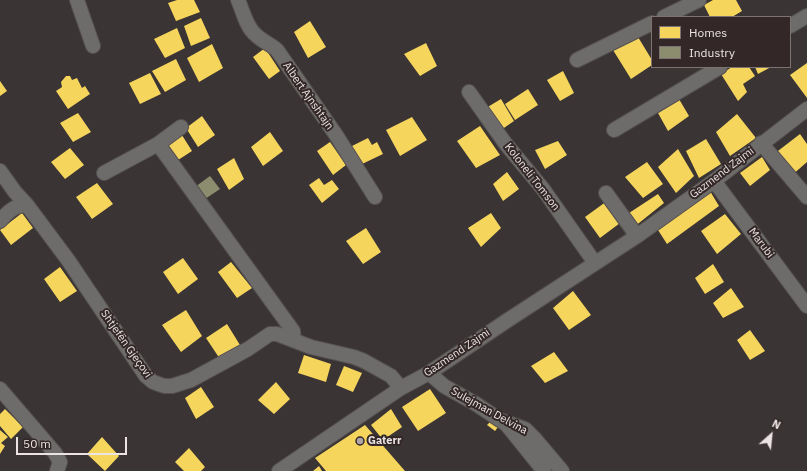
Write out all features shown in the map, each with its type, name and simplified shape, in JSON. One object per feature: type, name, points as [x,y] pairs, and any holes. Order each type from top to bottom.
[{"type":"street","points":[[77,0],[93,46]]},
{"type":"street","name":"Albert Ajnshtajn","points":[[238,0],[249,28],[277,50],[336,135],[375,197]]},
{"type":"street","points":[[666,16],[699,0]]},
{"type":"street","points":[[791,25],[807,16]]},
{"type":"street","points":[[577,60],[651,23]]},
{"type":"street","points":[[614,130],[718,68]]},
{"type":"street","name":"Koloneli Tomson","points":[[469,92],[505,143],[543,189],[595,263]]},
{"type":"street","name":"Gazmend Zajmi","points":[[279,471],[401,388],[429,373],[637,236],[714,181],[807,109]]},
{"type":"street","points":[[104,173],[158,144],[181,127]]},
{"type":"street","points":[[158,144],[293,331],[295,337],[294,340]]},
{"type":"street","points":[[761,144],[807,197]]},
{"type":"street","name":"Shtjefën Gjeçovi","points":[[0,171],[68,260],[146,376],[153,382],[164,386],[172,386],[191,380],[248,349],[270,334],[277,334],[311,346],[364,361],[391,376],[401,388]]},
{"type":"street","name":"Marubi","points":[[714,181],[807,306]]},
{"type":"street","points":[[606,193],[637,236]]},
{"type":"street","points":[[0,221],[13,208],[19,205],[27,205]]},
{"type":"street","name":"Sulejman Delvina","points":[[429,373],[444,386],[476,404],[500,420],[519,426],[530,433],[562,471]]},
{"type":"street","points":[[0,389],[55,453],[60,462],[57,471]]},
{"type":"street","points":[[500,420],[506,425],[541,470]]},
{"type":"building: Homes","points":[[177,0],[194,0],[200,12],[176,21],[168,3]]},
{"type":"building: Homes","points":[[713,0],[736,0],[742,11],[734,16],[710,16],[704,5]]},
{"type":"building: Homes","points":[[201,18],[210,38],[191,46],[184,26]]},
{"type":"building: Homes","points":[[310,21],[326,47],[308,58],[294,32]]},
{"type":"building: Homes","points":[[177,28],[185,48],[165,58],[154,39]]},
{"type":"building: Homes","points":[[638,37],[651,58],[651,66],[631,79],[613,50]]},
{"type":"building: Homes","points":[[426,43],[437,66],[420,76],[404,54]]},
{"type":"building: Homes","points":[[212,44],[223,68],[199,82],[187,58]]},
{"type":"building: Homes","points":[[265,48],[280,71],[269,79],[253,57]]},
{"type":"building: Homes","points":[[176,59],[186,80],[165,92],[152,71]]},
{"type":"building: Homes","points":[[807,63],[807,98],[790,75]]},
{"type":"building: Homes","points":[[730,68],[750,68],[755,76],[743,84],[747,92],[738,101],[721,74]]},
{"type":"building: Homes","points":[[755,68],[769,68],[758,74]]},
{"type":"building: Homes","points":[[563,71],[574,93],[560,101],[547,80]]},
{"type":"building: Homes","points":[[150,73],[161,94],[140,104],[129,83]]},
{"type":"building: Homes","points":[[66,76],[70,76],[72,80],[77,78],[82,88],[85,86],[90,94],[68,109],[56,91],[62,87],[61,82]]},
{"type":"building: Homes","points":[[0,81],[7,91],[0,96]]},
{"type":"building: Homes","points":[[528,89],[538,105],[515,120],[505,104]]},
{"type":"building: Homes","points":[[501,99],[514,121],[501,130],[486,108]]},
{"type":"building: Homes","points":[[679,99],[689,116],[668,131],[658,113]]},
{"type":"building: Homes","points":[[78,113],[91,132],[73,142],[60,123]]},
{"type":"building: Homes","points":[[737,114],[756,138],[730,156],[716,132]]},
{"type":"building: Homes","points":[[202,116],[215,135],[198,147],[186,128]]},
{"type":"building: Homes","points":[[412,117],[427,140],[400,156],[386,130]]},
{"type":"building: Homes","points":[[480,126],[500,155],[476,168],[457,141]]},
{"type":"building: Homes","points":[[180,132],[192,151],[175,162],[162,144]]},
{"type":"building: Homes","points":[[270,132],[283,151],[263,166],[251,147]]},
{"type":"building: Homes","points":[[800,134],[807,144],[807,162],[791,176],[774,154]]},
{"type":"building: Homes","points":[[368,138],[372,145],[377,142],[383,154],[360,165],[350,147]]},
{"type":"building: Homes","points":[[706,139],[721,164],[699,178],[686,151]]},
{"type":"building: Homes","points":[[558,141],[567,155],[545,169],[535,150]]},
{"type":"building: Homes","points":[[330,142],[346,165],[333,175],[317,151]]},
{"type":"building: Homes","points":[[70,148],[84,165],[65,179],[51,162]]},
{"type":"building: Homes","points":[[678,149],[694,176],[676,193],[658,167]]},
{"type":"building: Homes","points":[[762,157],[770,170],[750,186],[740,173]]},
{"type":"building: Homes","points":[[234,158],[244,179],[229,190],[217,169]]},
{"type":"building: Homes","points":[[647,162],[663,184],[643,198],[625,177]]},
{"type":"building: Homes","points":[[507,172],[519,189],[503,201],[493,184]]},
{"type":"building: Homes","points":[[319,178],[324,185],[332,180],[339,189],[322,203],[309,185]]},
{"type":"building: Homes","points":[[97,183],[113,204],[92,219],[76,197]]},
{"type":"building: Homes","points":[[710,191],[719,206],[667,244],[658,230]]},
{"type":"building: Homes","points":[[658,194],[664,203],[634,227],[626,215]]},
{"type":"building: Homes","points":[[607,201],[620,223],[600,238],[585,217]]},
{"type":"building: Homes","points":[[22,213],[33,228],[11,245],[0,230]]},
{"type":"building: Homes","points":[[491,213],[501,228],[481,247],[468,228]]},
{"type":"building: Homes","points":[[725,214],[741,234],[717,254],[701,231]]},
{"type":"building: Homes","points":[[366,228],[381,252],[363,264],[346,241]]},
{"type":"building: Homes","points":[[183,258],[198,279],[178,294],[163,272]]},
{"type":"building: Homes","points":[[231,262],[252,288],[237,298],[218,272]]},
{"type":"building: Homes","points":[[713,264],[724,282],[705,294],[695,278]]},
{"type":"building: Homes","points":[[60,267],[77,291],[60,302],[44,279]]},
{"type":"building: Homes","points":[[731,288],[744,307],[723,318],[713,303]]},
{"type":"building: Homes","points":[[573,291],[591,315],[569,330],[553,308]]},
{"type":"building: Homes","points":[[186,310],[202,336],[181,352],[162,325]]},
{"type":"building: Homes","points":[[227,324],[240,345],[220,359],[206,338]]},
{"type":"building: Homes","points":[[750,330],[765,351],[750,360],[737,340]]},
{"type":"building: Homes","points":[[554,352],[568,371],[545,383],[531,366]]},
{"type":"building: Homes","points":[[304,355],[331,364],[326,382],[298,373]]},
{"type":"building: Homes","points":[[344,366],[362,373],[353,392],[336,385]]},
{"type":"building: Homes","points":[[276,382],[290,399],[274,414],[258,400]]},
{"type":"building: Homes","points":[[201,387],[214,407],[196,419],[185,398]]},
{"type":"building: Homes","points":[[430,389],[446,413],[418,431],[402,407]]},
{"type":"building: Homes","points":[[5,409],[23,427],[11,439],[0,426],[0,414]]},
{"type":"building: Homes","points":[[391,409],[402,427],[383,440],[371,425]]},
{"type":"building: Homes","points":[[491,421],[498,427],[495,431],[487,425]]},
{"type":"building: Homes","name":"Gaterr","points":[[365,425],[405,471],[326,471],[315,458]]},
{"type":"building: Homes","points":[[0,430],[8,437],[1,443],[5,446],[0,454]]},
{"type":"building: Homes","points":[[102,437],[119,456],[105,471],[87,454]]},
{"type":"building: Homes","points":[[189,448],[205,467],[201,471],[184,471],[175,462]]},
{"type":"building: Homes","points":[[319,466],[322,471],[313,471]]},
{"type":"building: Industry","points":[[210,176],[220,189],[205,199],[195,187]]},
{"type":"place","name":"Gaterr","points":[[360,441]]}]
